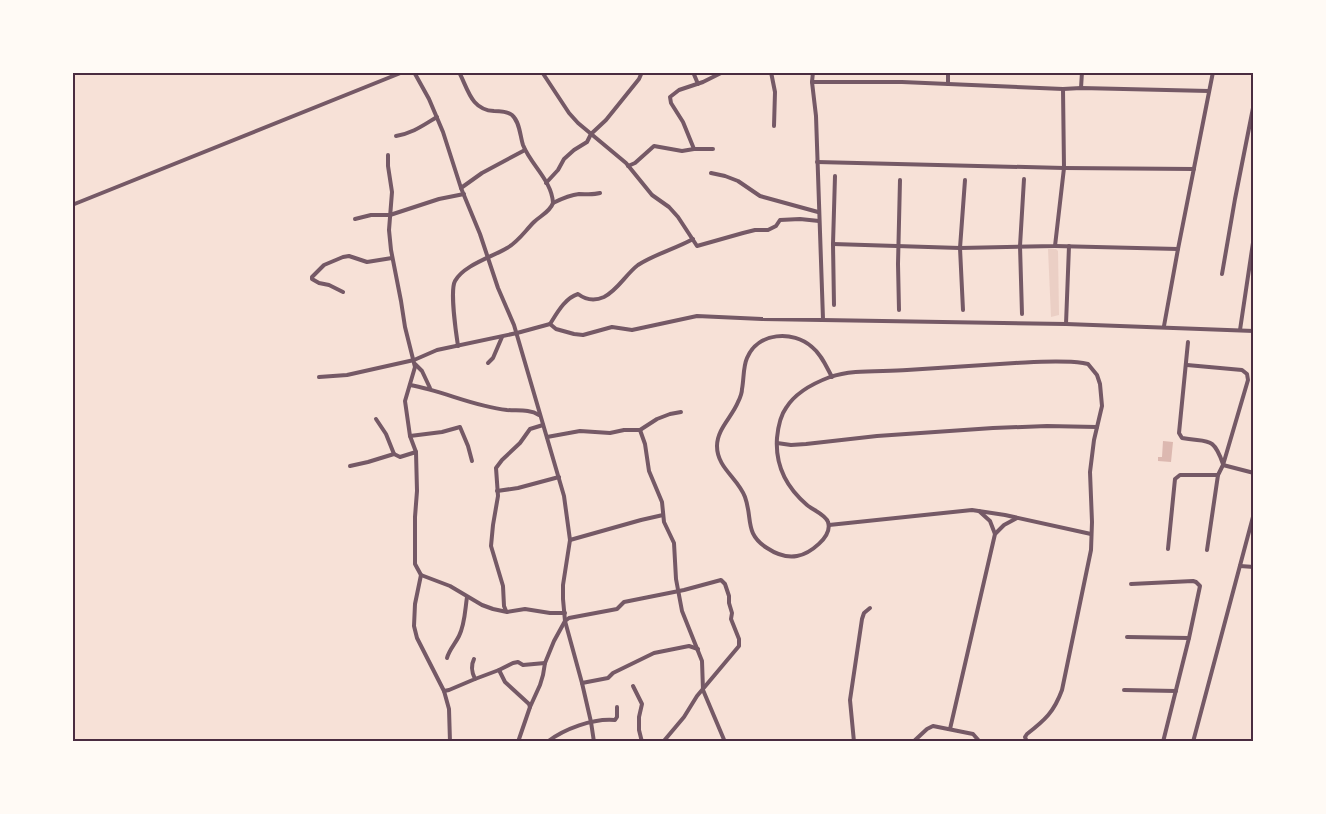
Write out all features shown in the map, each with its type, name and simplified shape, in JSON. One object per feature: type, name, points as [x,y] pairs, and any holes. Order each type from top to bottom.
[{"type":"street","points":[[72,205],[403,72]]},
{"type":"street","points":[[414,72],[436,117],[498,288],[517,333],[559,477],[570,540],[562,599],[565,621],[582,683],[594,742]]},
{"type":"street","points":[[458,346],[454,321],[454,283],[465,271],[511,245],[552,207],[553,203],[546,183],[525,150],[513,116],[508,113],[486,111],[479,107],[470,95],[459,72]]},
{"type":"street","points":[[542,72],[569,112],[626,163],[652,195],[673,211],[697,246],[743,232],[768,230],[776,226],[780,220],[819,221]]},
{"type":"street","points":[[546,183],[564,159],[587,142],[591,134],[606,120],[639,79],[642,72]]},
{"type":"street","points":[[693,72],[698,84]]},
{"type":"street","points":[[694,149],[670,97],[679,90],[723,72]]},
{"type":"street","points":[[771,72],[775,92],[774,126]]},
{"type":"street","points":[[813,72],[823,319]]},
{"type":"street","points":[[948,72],[948,84]]},
{"type":"street","points":[[1081,88],[1082,72]]},
{"type":"street","points":[[1164,327],[1213,72]]},
{"type":"street","points":[[812,82],[902,82],[1063,89],[1209,91]]},
{"type":"street","points":[[1055,246],[1064,168],[1063,89]]},
{"type":"street","points":[[1222,274],[1254,103]]},
{"type":"street","points":[[396,136],[416,131],[436,117]]},
{"type":"street","points":[[628,166],[635,163],[654,146],[682,151],[713,149]]},
{"type":"street","points":[[461,188],[482,173],[525,150]]},
{"type":"street","points":[[388,155],[392,192],[389,230],[392,258],[405,327],[415,362],[430,389]]},
{"type":"street","points":[[817,162],[1194,169]]},
{"type":"street","points":[[711,173],[738,181],[760,196],[818,212]]},
{"type":"street","points":[[834,305],[835,176]]},
{"type":"street","points":[[1022,314],[1020,246],[1024,179]]},
{"type":"street","points":[[899,309],[900,180]]},
{"type":"street","points":[[963,310],[960,248],[964,180]]},
{"type":"street","points":[[553,203],[569,196],[600,193]]},
{"type":"street","points":[[355,219],[371,215],[390,216],[438,199],[464,194]]},
{"type":"street","points":[[1240,330],[1254,236]]},
{"type":"street","points":[[319,377],[347,375],[415,362],[437,350],[502,337],[550,324],[573,296],[578,294],[588,300],[604,297],[640,264],[693,239]]},
{"type":"street","points":[[833,244],[960,248],[1070,246],[1178,249]]},
{"type":"street","points":[[1066,324],[1070,246]]},
{"type":"street","points":[[343,292],[315,281],[312,277],[324,265],[343,257],[349,256],[367,262],[392,258]]},
{"type":"street","points":[[550,324],[556,329],[583,335],[612,327],[632,330],[697,316],[1066,324],[1254,331]]},
{"type":"street","points":[[832,377],[822,358],[813,347],[801,339],[776,335],[763,340],[746,358],[742,389],[737,404],[718,436],[719,459],[745,495],[750,527],[757,541],[769,550],[784,556],[798,556],[808,551],[823,540],[829,525],[824,517],[809,507],[792,490],[777,457],[778,431],[786,408],[797,395],[813,385],[832,377],[861,372],[1031,362],[1083,363],[1093,369],[1100,384],[1102,406],[1090,472],[1091,550],[1062,690],[1049,716],[1027,734],[1025,737],[1027,742]]},
{"type":"street","points":[[488,363],[493,358],[502,337]]},
{"type":"street","points":[[1188,342],[1179,433],[1182,438],[1212,443],[1223,465]]},
{"type":"street","points":[[415,362],[405,401],[410,436],[416,452],[415,564],[421,574],[450,586],[482,605],[507,612],[525,609],[564,613]]},
{"type":"street","points":[[1187,364],[1242,370],[1246,372],[1248,380],[1218,475],[1207,550]]},
{"type":"street","points":[[410,385],[430,389],[479,406],[532,411],[541,417]]},
{"type":"street","points":[[547,437],[580,431],[610,433],[640,430],[657,419],[681,412]]},
{"type":"street","points":[[376,419],[386,434],[394,454],[400,457],[416,452]]},
{"type":"street","points":[[507,612],[504,606],[503,586],[491,546],[497,504],[496,468],[530,429],[543,425]]},
{"type":"street","points":[[410,436],[460,427],[472,461]]},
{"type":"street","points":[[777,443],[806,444],[866,436],[993,428],[1097,427]]},
{"type":"street","points":[[640,430],[645,444],[649,471],[662,502],[664,522],[674,543],[678,591],[682,611],[702,661],[703,690],[725,742]]},
{"type":"street","points":[[350,466],[394,454]]},
{"type":"street","points":[[1223,465],[1254,473]]},
{"type":"street","points":[[1168,549],[1176,477],[1180,475],[1218,475]]},
{"type":"street","points":[[497,491],[559,477]]},
{"type":"street","points":[[829,525],[957,511],[979,511],[1091,534]]},
{"type":"street","points":[[950,729],[995,534],[990,521],[979,511]]},
{"type":"street","points":[[1193,742],[1254,513]]},
{"type":"street","points":[[570,540],[663,515]]},
{"type":"street","points":[[995,534],[1008,522],[1019,518]]},
{"type":"street","points":[[1240,566],[1254,567]]},
{"type":"street","points":[[421,574],[415,604],[414,626],[417,639],[444,691],[451,742]]},
{"type":"street","points":[[518,742],[540,685],[545,663],[565,621],[569,618],[617,609],[624,602],[721,580],[729,596],[739,646],[697,696],[684,717],[663,742]]},
{"type":"street","points":[[1131,584],[1193,581],[1199,584],[1200,588],[1163,742],[1137,742]]},
{"type":"street","points":[[447,658],[462,628],[467,597]]},
{"type":"street","points":[[854,742],[850,700],[862,619],[864,613],[870,608]]},
{"type":"street","points":[[1127,637],[1189,638]]},
{"type":"street","points":[[582,683],[608,678],[613,673],[654,653],[689,646],[698,649]]},
{"type":"street","points":[[474,659],[472,668],[475,680]]},
{"type":"street","points":[[444,691],[513,663],[518,662],[523,665],[545,663]]},
{"type":"street","points":[[499,670],[505,682],[530,707]]},
{"type":"street","points":[[633,686],[642,704],[639,730],[642,742]]},
{"type":"street","points":[[1124,690],[1176,691]]},
{"type":"street","points":[[547,742],[580,725],[617,719],[617,707]]},
{"type":"street","points":[[913,742],[933,726],[973,734],[980,742]]},
{"type":"shaded area","points":[[1048,249],[1058,251],[1059,315],[1051,317]]},
{"type":"shaded area","points":[[1163,441],[1173,442],[1171,462],[1158,461],[1158,457],[1162,457]]}]
